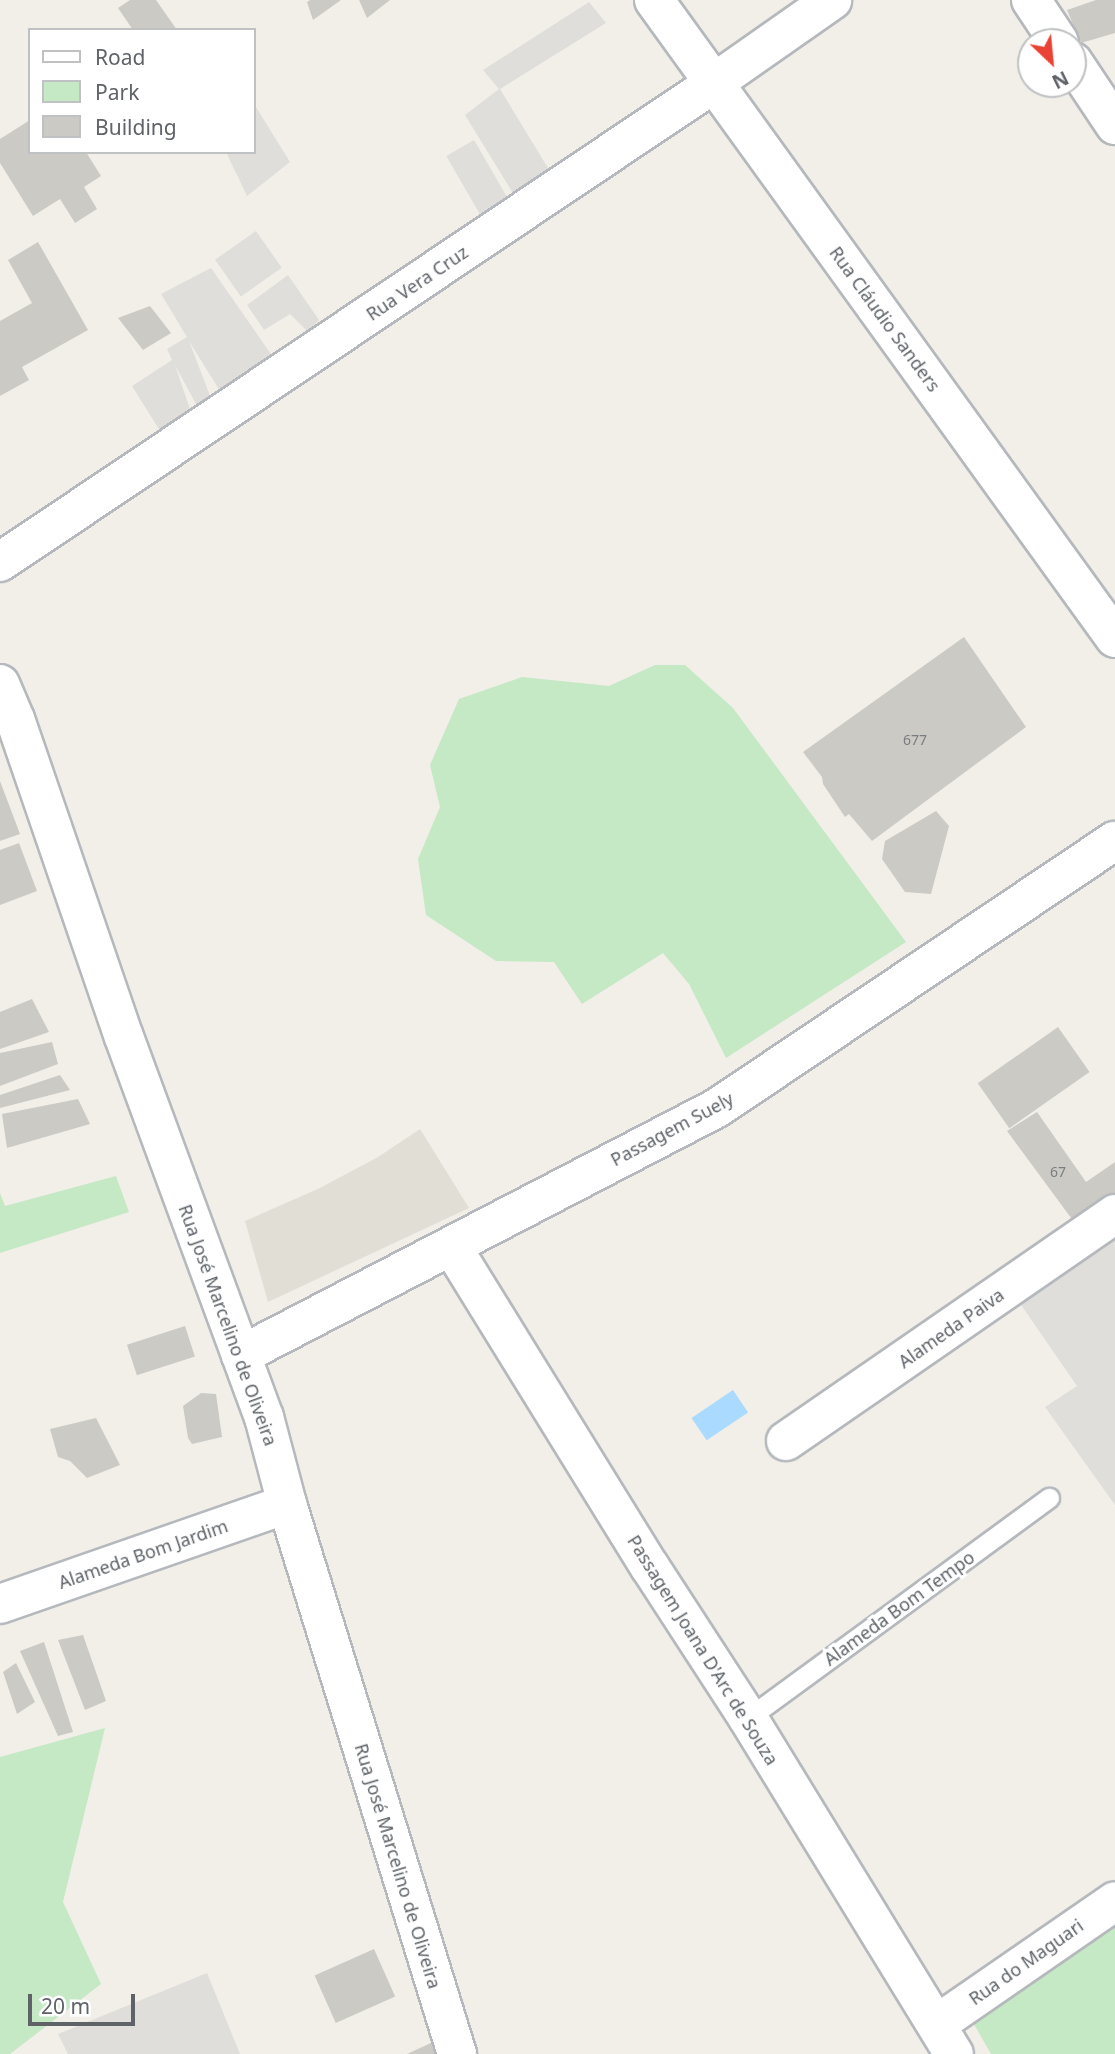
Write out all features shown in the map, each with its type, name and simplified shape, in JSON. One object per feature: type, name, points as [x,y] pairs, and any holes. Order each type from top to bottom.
[{"type":"street","name":"Rua Cláudio Sanders","points":[[654,0],[1115,638]]},
{"type":"street","name":"Rua Vera Cruz","points":[[0,562],[715,82],[832,0]]},
{"type":"street","points":[[1031,0],[1050,28]]},
{"type":"street","points":[[1087,83],[1115,125]]},
{"type":"street","name":"Rua José Marcelino de Oliveira","points":[[0,684],[8,722],[264,1417],[287,1504],[457,2054]]},
{"type":"street","name":"Passagem Suely","points":[[241,1355],[717,1108],[1115,841]]},
{"type":"street","name":"Alameda Paiva","points":[[786,1441],[1115,1214]]},
{"type":"street","name":"Passagem Joana D'Arc de Souza","points":[[452,1247],[649,1567],[748,1718],[946,2039]]},
{"type":"street","name":"Alameda Bom Jardim","points":[[0,1604],[287,1504]]},
{"type":"street","name":"Rua do Maguari","points":[[946,2039],[1115,1901]]},
{"type":"lane","name":"Alameda Bom Tempo","points":[[748,1718],[1049,1498]]},
{"type":"shaded area","points":[[589,2],[606,23],[500,89],[551,173],[513,193],[465,115],[499,89],[483,70]]},
{"type":"shaded area","points":[[256,107],[290,162],[247,196],[227,154],[256,154]]},
{"type":"shaded area","points":[[474,140],[512,205],[484,221],[446,156]]},
{"type":"shaded area","points":[[256,231],[282,268],[241,297],[215,260]]},
{"type":"shaded area","points":[[211,268],[280,367],[225,399],[189,341],[217,414],[204,419],[175,365],[194,421],[165,439],[132,386],[172,360],[167,349],[187,337],[161,294]]},
{"type":"shaded area","points":[[288,275],[319,320],[308,332],[290,314],[264,330],[247,305]]},
{"type":"shaded area","points":[[420,1129],[469,1208],[268,1302],[245,1221],[320,1188],[378,1157]]},
{"type":"shaded area","points":[[1115,1229],[1115,1505],[1045,1407],[1077,1386],[1015,1296]]},
{"type":"shaded area","points":[[207,1973],[240,2054],[68,2054],[58,2034]]},
{"type":"green space","points":[[655,665],[685,665],[733,708],[906,942],[726,1058],[689,984],[663,953],[582,1004],[554,962],[496,961],[426,915],[418,859],[440,807],[430,765],[459,699],[522,677],[609,686]]},
{"type":"green space","points":[[116,1176],[129,1212],[0,1253],[0,1193],[5,1206]]},
{"type":"green space","points":[[105,1728],[63,1902],[101,1984],[10,2054],[0,2054],[0,1757]]},
{"type":"green space","points":[[1115,1924],[1115,2054],[991,2054],[971,2019]]},
{"type":"water","points":[[733,1390],[748,1412],[707,1440],[692,1418]]},
{"type":"building","points":[[130,0],[156,0],[176,28],[132,28],[118,8]]},
{"type":"building","points":[[341,0],[313,20],[307,2]]},
{"type":"building","points":[[359,0],[390,0],[367,18]]},
{"type":"building","points":[[1096,0],[1115,0],[1115,33],[1087,41],[1087,28],[1075,28],[1067,10]]},
{"type":"building","points":[[28,121],[28,154],[87,154],[101,176],[84,187],[97,209],[75,223],[60,199],[33,216],[0,163],[0,139]]},
{"type":"building","points":[[38,242],[88,330],[22,367],[29,380],[0,396],[0,321],[32,303],[8,260]]},
{"type":"building","points":[[150,306],[171,333],[143,350],[118,318]]},
{"type":"building","points":[[964,637],[1026,727],[872,841],[849,814],[845,817],[823,784],[822,777],[803,752]]},
{"type":"building","points":[[0,781],[20,834],[0,841]]},
{"type":"building","points":[[936,811],[949,826],[931,894],[905,892],[882,859],[885,841]]},
{"type":"building","points":[[19,843],[37,891],[0,905],[0,850]]},
{"type":"building","points":[[32,999],[49,1032],[0,1049],[0,1012]]},
{"type":"building","points":[[1058,1027],[1090,1072],[1009,1128],[978,1083]]},
{"type":"building","points":[[52,1042],[58,1064],[0,1086],[0,1053]]},
{"type":"building","points":[[60,1075],[70,1090],[0,1108],[0,1095]]},
{"type":"building","points":[[78,1099],[90,1124],[7,1148],[2,1114]]},
{"type":"building","points":[[1037,1112],[1086,1182],[1115,1162],[1115,1199],[1077,1226],[1007,1131]]},
{"type":"building","points":[[185,1326],[195,1356],[137,1375],[127,1345]]},
{"type":"building","points":[[201,1393],[216,1394],[222,1437],[192,1444],[188,1438],[183,1406]]},
{"type":"building","points":[[96,1418],[120,1465],[87,1478],[70,1461],[58,1457],[50,1429]]},
{"type":"building","points":[[83,1635],[106,1701],[85,1710],[58,1640]]},
{"type":"building","points":[[44,1642],[73,1732],[58,1736],[20,1651]]},
{"type":"building","points":[[16,1663],[35,1702],[17,1714],[3,1672]]},
{"type":"building","points":[[374,1949],[395,1997],[336,2023],[315,1975]]},
{"type":"building","points":[[433,2042],[437,2054],[407,2054]]}]
